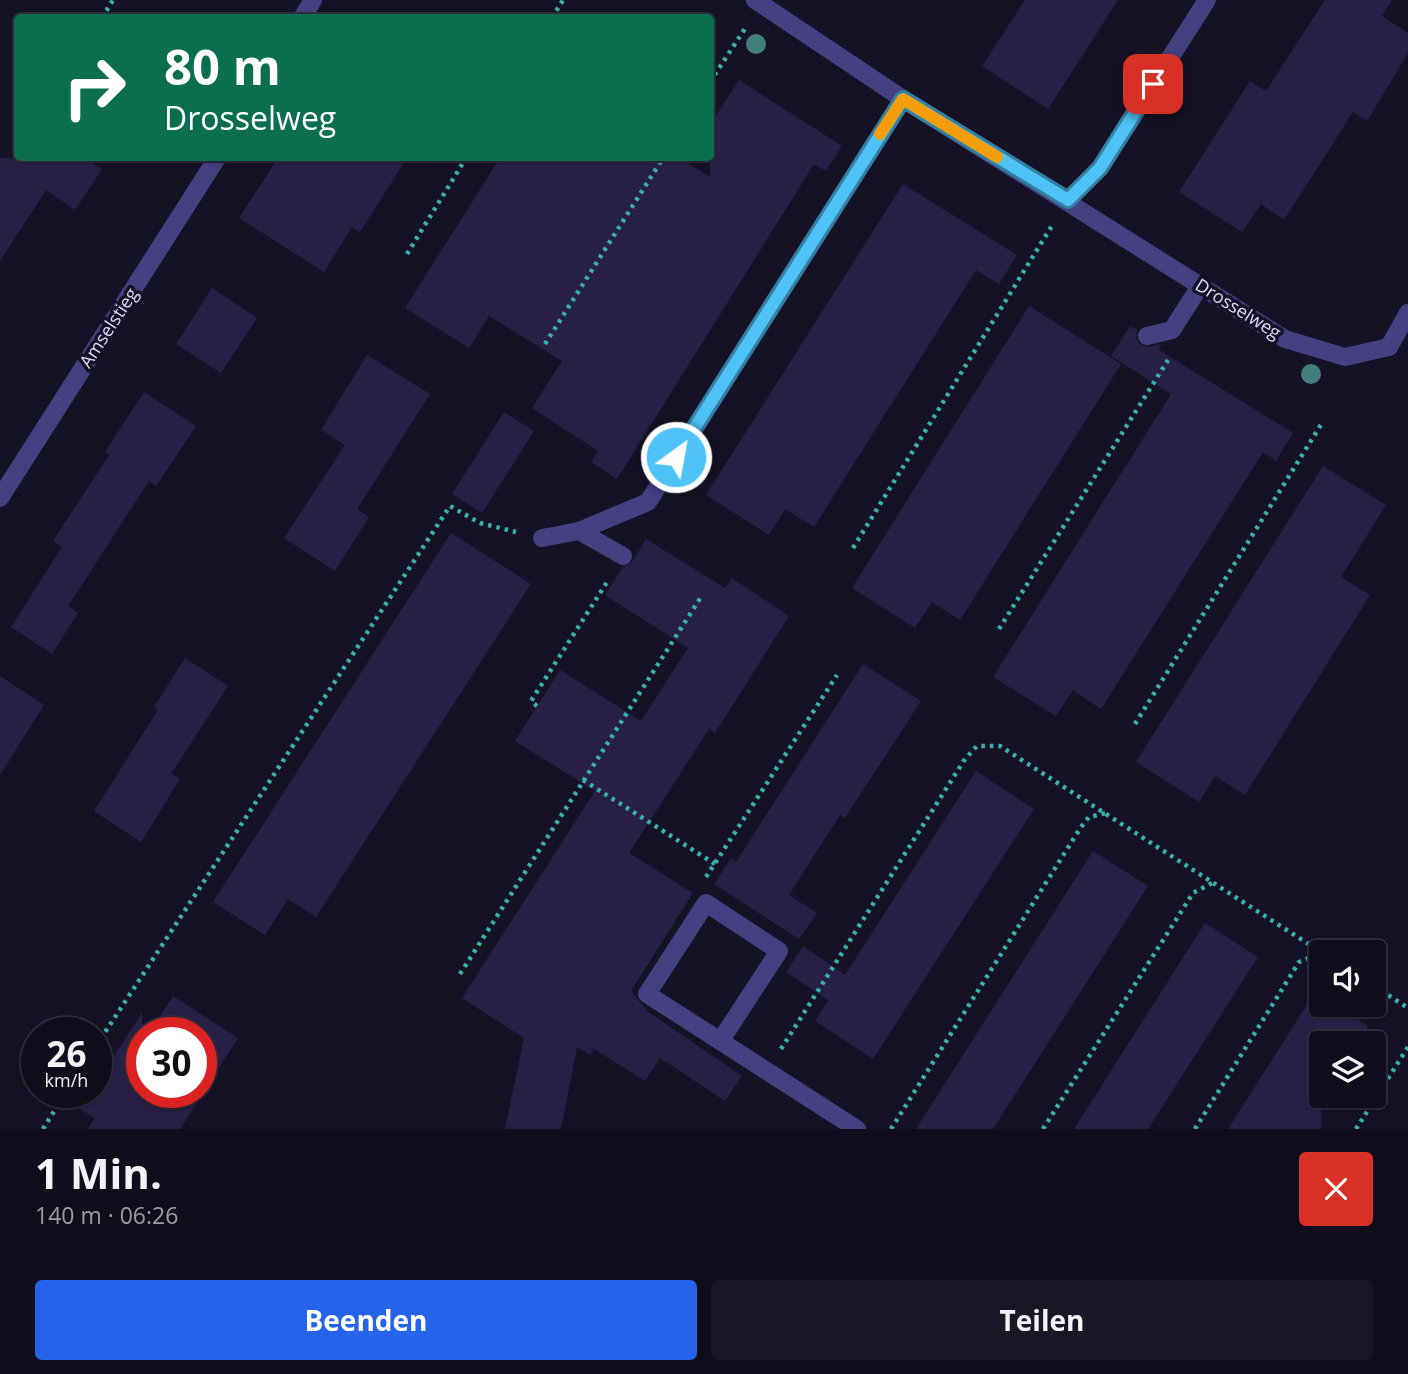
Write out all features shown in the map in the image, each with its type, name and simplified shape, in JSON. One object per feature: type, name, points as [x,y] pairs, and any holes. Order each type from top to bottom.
[{"type":"street","points":[[1068,200],[1100,168],[1207,0]]},
{"type":"street","name":"Drosselweg","points":[[758,2],[903,99],[1068,200],[1285,339],[1345,358],[1389,347],[1408,313]]},
{"type":"street","points":[[542,538],[579,530],[648,502],[903,99]]},
{"type":"street","name":"Amselstieg","points":[[0,498],[215,161]]},
{"type":"street","points":[[1147,336],[1172,330],[1200,286]]},
{"type":"street","points":[[579,530],[623,556]]},
{"type":"street","points":[[721,1040],[779,951],[706,903],[647,994],[857,1129]]},
{"type":"path","points":[[714,75],[758,2]]},
{"type":"path","points":[[407,254],[464,161]]},
{"type":"path","points":[[545,344],[661,161]]},
{"type":"path","points":[[853,548],[1068,200]]},
{"type":"path","points":[[999,629],[1174,351]]},
{"type":"path","points":[[1135,724],[1322,423]]},
{"type":"path","points":[[112,1022],[450,506],[480,523],[542,538]]},
{"type":"path","points":[[537,706],[531,701],[623,556]]},
{"type":"path","points":[[460,974],[701,597]]},
{"type":"path","points":[[706,903],[700,888],[837,675]]},
{"type":"path","points":[[768,1070],[965,759],[977,746],[1000,746],[1309,945]]},
{"type":"path","points":[[583,780],[715,864]]},
{"type":"path","points":[[891,1129],[1081,827],[1089,817],[1106,813]]},
{"type":"path","points":[[1043,1129],[1193,893],[1214,882]]},
{"type":"path","points":[[1195,1129],[1299,962],[1309,958]]},
{"type":"path","points":[[1386,994],[1408,1008]]},
{"type":"path","points":[[1356,1129],[1408,1047]]},
{"type":"path","points":[[43,1129],[56,1108]]},
{"type":"building","points":[[1025,0],[1118,0],[1048,109],[982,66]]},
{"type":"building","points":[[1325,0],[1392,0],[1382,16],[1408,33],[1408,53],[1367,121],[1353,112],[1284,220],[1261,204],[1242,232],[1179,192],[1250,81],[1266,91]]},
{"type":"building","points":[[739,80],[842,146],[826,171],[814,164],[617,479],[591,462],[598,451],[532,408],[562,361],[489,316],[469,348],[405,308],[498,161],[684,161],[710,177],[710,161],[714,161],[714,119]]},
{"type":"building","points":[[0,158],[14,158],[14,161],[90,161],[102,169],[75,210],[46,190],[0,261]]},
{"type":"building","points":[[276,161],[405,161],[360,232],[352,227],[324,272],[239,218]]},
{"type":"building","points":[[903,184],[1017,255],[999,284],[976,270],[814,527],[785,509],[769,535],[706,495]]},
{"type":"building","points":[[212,288],[257,318],[221,373],[176,344]]},
{"type":"building","points":[[1029,306],[1121,364],[960,620],[932,602],[915,628],[852,588]]},
{"type":"building","points":[[1130,326],[1137,330],[1136,338],[1139,344],[1149,347],[1161,344],[1159,350],[1293,433],[1276,461],[1263,452],[1101,709],[1073,690],[1056,716],[993,677],[1171,394],[1111,356]]},
{"type":"building","points":[[367,355],[430,394],[357,509],[369,517],[335,571],[284,538],[345,445],[321,430]]},
{"type":"building","points":[[144,392],[196,426],[156,486],[149,481],[68,606],[78,613],[52,654],[11,627],[62,547],[53,541],[109,455],[105,452]]},
{"type":"building","points":[[504,412],[534,431],[482,513],[452,494]]},
{"type":"building","points":[[1323,466],[1386,505],[1341,577],[1370,595],[1245,795],[1215,776],[1199,802],[1136,762]]},
{"type":"building","points":[[451,533],[531,584],[316,917],[288,899],[265,935],[213,902]]},
{"type":"building","points":[[646,539],[725,588],[732,578],[789,616],[715,733],[709,729],[629,853],[693,893],[631,991],[647,1011],[742,1076],[725,1101],[660,1058],[645,1081],[594,1049],[590,1055],[577,1047],[561,1129],[505,1129],[524,1038],[462,998],[595,791],[515,741],[560,670],[641,721],[688,648],[605,595],[623,567],[632,562]]},
{"type":"building","points":[[185,658],[228,686],[171,774],[180,779],[141,842],[94,811],[158,710],[154,707]]},
{"type":"building","points":[[863,664],[921,701],[845,818],[840,815],[789,895],[817,913],[799,939],[714,884],[731,858],[736,862]]},
{"type":"building","points":[[0,676],[44,705],[0,775]]},
{"type":"building","points":[[976,771],[1034,809],[873,1059],[815,1021],[828,1000],[786,972],[803,946],[845,975]]},
{"type":"building","points":[[1093,851],[1148,886],[993,1129],[916,1129]]},
{"type":"building","points":[[1205,923],[1258,957],[1148,1129],[1074,1129]]},
{"type":"building","points":[[173,996],[206,1017],[160,1017]]},
{"type":"building","points":[[1309,1001],[1309,1017],[1354,1017],[1368,1026],[1365,1031],[1309,1031],[1309,1108],[1321,1108],[1321,1129],[1228,1129]]},
{"type":"building","points":[[217,1024],[238,1038],[217,1071]]},
{"type":"building","points":[[126,1037],[126,1108],[193,1108],[180,1129],[88,1129],[95,1118],[81,1108],[112,1108],[112,1059]]},
{"type":"slow traffic","points":[[880,134],[903,99],[997,157]]},
{"type":"route","points":[[676,457],[903,99],[1068,200],[1100,168],[1153,84]]}]
